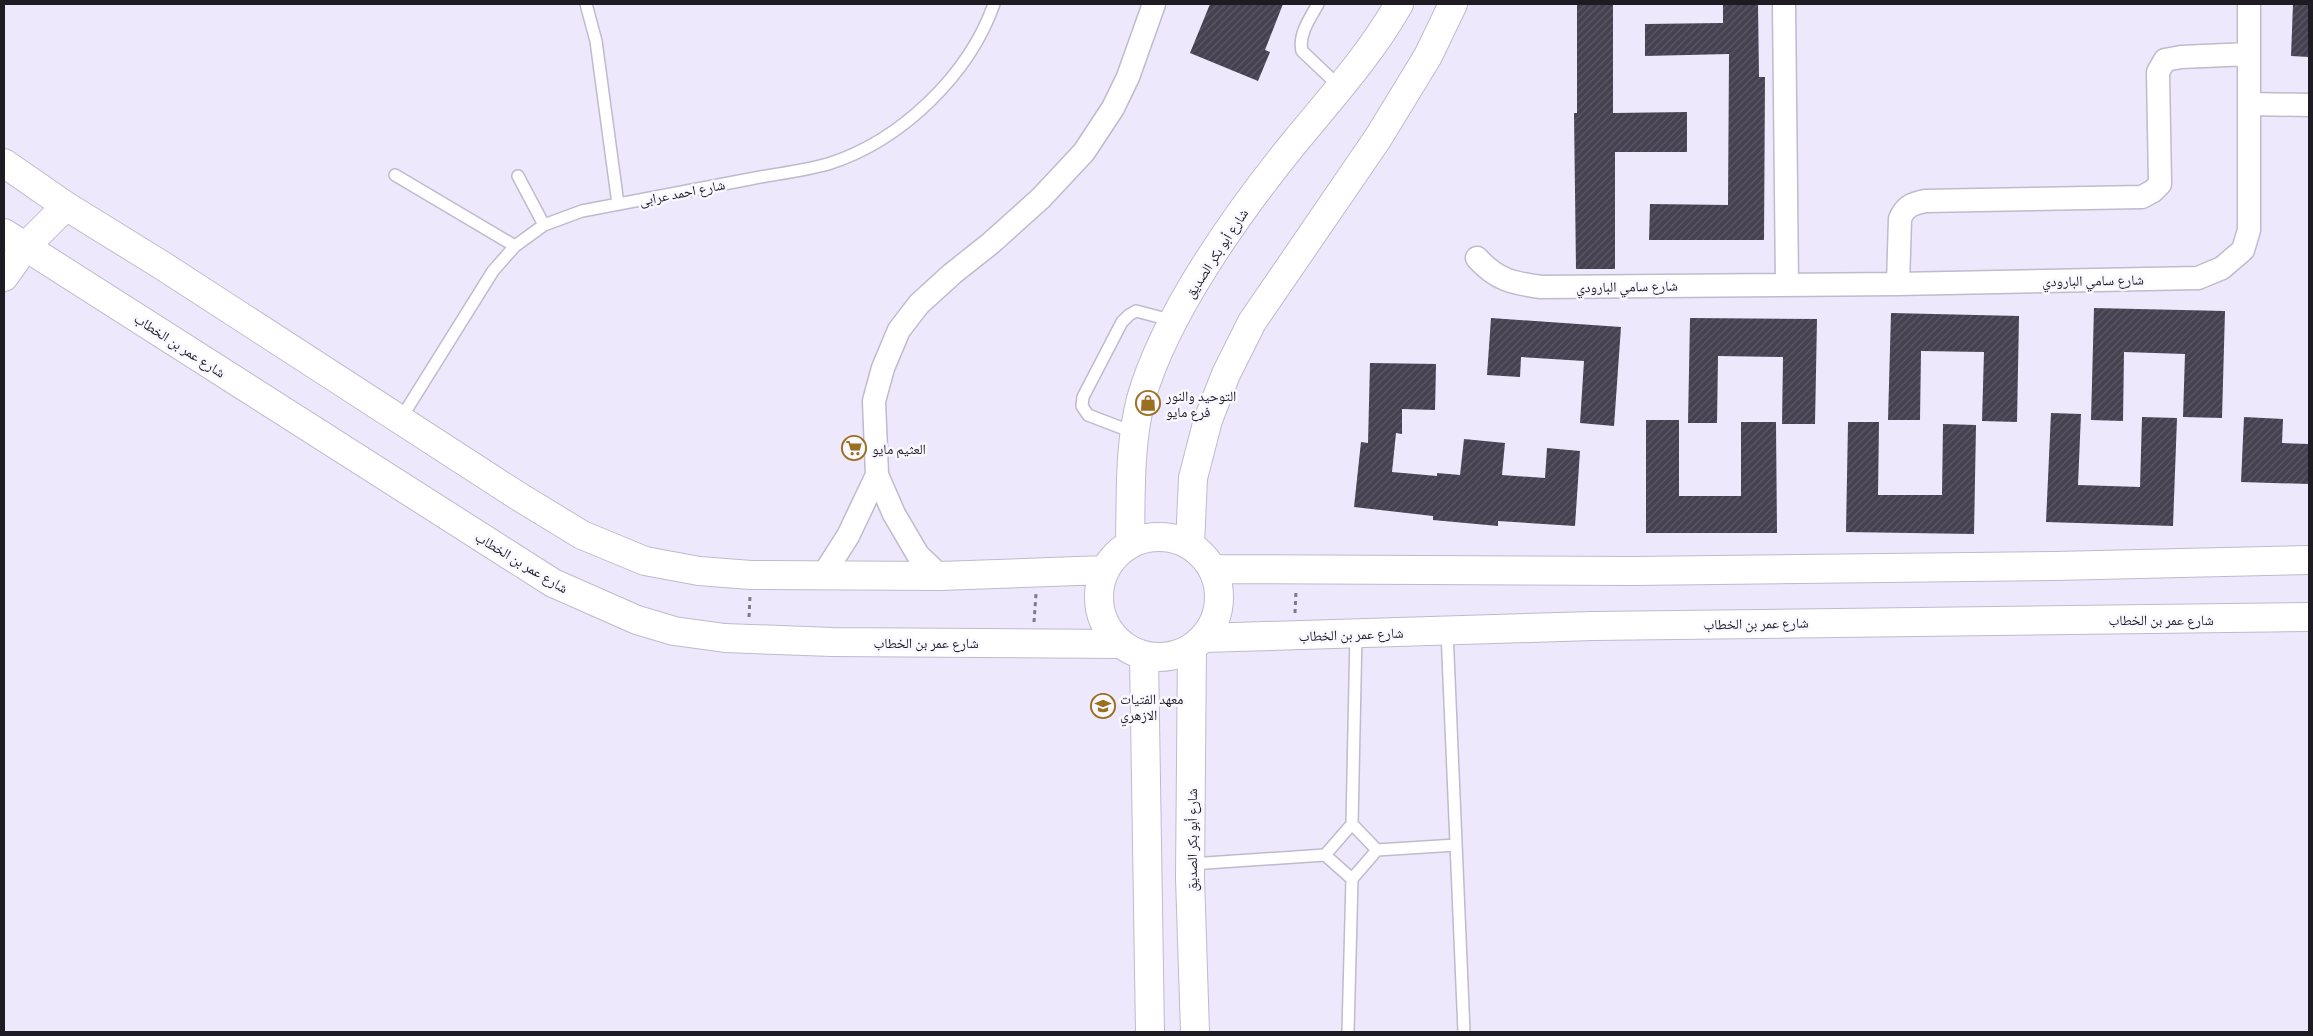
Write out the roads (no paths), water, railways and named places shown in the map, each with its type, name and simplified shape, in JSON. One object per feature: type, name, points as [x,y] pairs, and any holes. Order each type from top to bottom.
[{"type":"street","points":[[940,576],[918,556],[894,514],[877,475],[874,401],[883,368],[900,330],[919,304],[952,274],[992,243],[1041,198],[1084,152],[1113,108],[1128,77],[1154,4]]},
{"type":"street","points":[[1190,546],[1193,478],[1208,420],[1226,374],[1252,322],[1388,122],[1428,56],[1453,4]]},
{"type":"street","points":[[1784,4],[1787,284]]},
{"type":"street","name":"شارع سامي البارودي","points":[[1477,258],[1488,270],[1501,278],[1516,283],[1541,287],[1898,284],[2198,278],[2222,268],[2243,250],[2249,230],[2249,4]]},
{"type":"street","name":"شارع أبو بكر الصديق","points":[[1130,543],[1131,473],[1135,433],[1142,399],[1165,339],[1206,266],[1252,198],[1294,143],[1341,88],[1394,6]]},
{"type":"street","points":[[1898,284],[1900,220],[1903,211],[1910,204],[1925,201],[2142,197],[2153,191],[2160,184],[2158,72],[2165,60],[2181,57],[2249,54]]},
{"type":"street","points":[[2249,104],[2309,105]]},
{"type":"street","points":[[4,163],[66,206],[163,266],[518,496],[582,535],[645,561],[699,571],[752,575],[940,576],[1105,570]]},
{"type":"street","points":[[4,277],[15,239],[66,206]]},
{"type":"street","name":"شارع عمر بن الخطاب","points":[[15,239],[553,583],[637,620],[674,631],[724,638],[1120,644]]},
{"type":"street","points":[[823,575],[848,536],[877,475]]},
{"type":"street","points":[[1154,537],[1173,538],[1190,546],[1207,561],[1217,580],[1219,601],[1214,621],[1198,643],[1177,655],[1161,658],[1144,656],[1120,644],[1103,620],[1099,602],[1100,584],[1105,570],[1113,558],[1130,543],[1154,537]]},
{"type":"street","points":[[1212,569],[1633,571],[2309,560]]},
{"type":"street","name":"شارع عمر بن الخطاب","points":[[1198,643],[1295,636],[1447,631],[1847,622],[2309,617]]},
{"type":"street","name":"شارع أبو بكر الصديق","points":[[1195,1032],[1191,864],[1198,643]]},
{"type":"street","points":[[1144,656],[1150,1032]]},
{"type":"lane","points":[[586,4],[596,41],[618,204]]},
{"type":"lane","name":"شارع احمد عرابى","points":[[400,420],[493,271],[515,246],[544,225],[582,212],[618,204],[828,164],[878,142],[922,109],[961,68],[989,18],[994,4]]},
{"type":"lane","points":[[1318,4],[1302,36],[1300,43],[1302,51],[1341,88]]},
{"type":"lane","points":[[395,175],[515,246]]},
{"type":"lane","points":[[518,176],[544,225]]},
{"type":"lane","points":[[1135,433],[1088,415],[1082,406],[1082,397],[1122,322],[1129,314],[1136,311],[1174,321]]},
{"type":"lane","points":[[1447,631],[1464,1032]]},
{"type":"lane","points":[[1191,864],[1325,854],[1352,824],[1356,634]]},
{"type":"lane","points":[[1352,824],[1378,850]]},
{"type":"lane","points":[[1348,1032],[1352,879],[1378,850],[1456,845]]},
{"type":"lane","points":[[1325,854],[1352,879]]},
{"type":"place","name":"التوحيد والنور فرع مايو","points":[[1148,403]]},
{"type":"place","name":"العثيم مايو","points":[[854,448]]},
{"type":"place","name":"معهد الفتيات الازهري","points":[[1103,706]]}]
